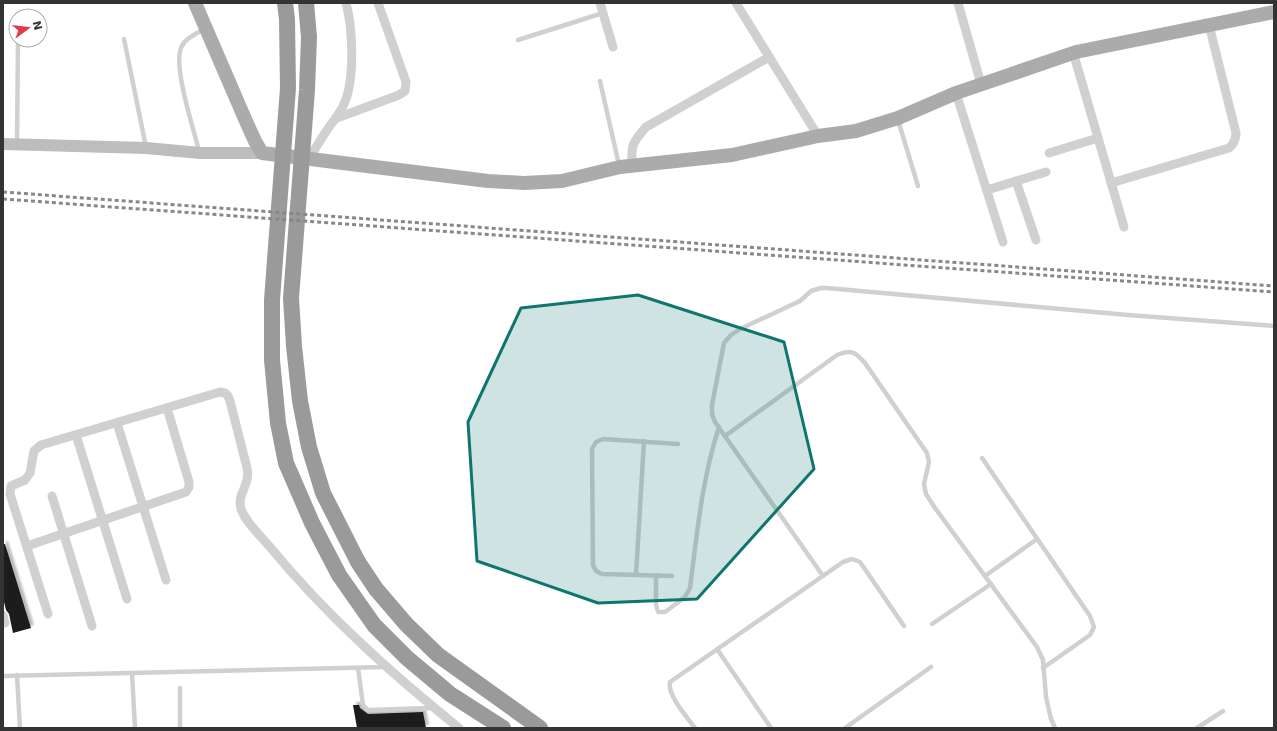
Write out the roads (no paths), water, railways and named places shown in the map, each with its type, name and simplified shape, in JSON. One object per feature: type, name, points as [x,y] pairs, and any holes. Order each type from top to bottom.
[{"type":"highway","points":[[284,3],[287,19],[288,88],[272,300],[272,360],[278,423],[286,463],[312,523],[339,575],[374,624],[407,658],[450,694],[503,728]]},
{"type":"highway","points":[[306,3],[309,37],[307,90],[291,298],[300,401],[309,447],[323,493],[358,562],[376,590],[406,624],[438,655],[540,728]]},
{"type":"main road","points":[[195,3],[245,119],[262,153]]},
{"type":"main road","points":[[3,144],[146,148],[200,153],[262,153],[488,181],[524,183],[562,181],[626,166],[732,155],[818,136],[856,131],[898,118],[956,93],[1073,52],[1274,12]]},
{"type":"street","points":[[309,159],[337,118],[349,90],[351,44],[346,3]]},
{"type":"street","points":[[337,118],[399,95],[405,91],[406,82],[378,3]]},
{"type":"street","points":[[600,3],[613,47]]},
{"type":"street","points":[[736,3],[818,136]]},
{"type":"street","points":[[958,3],[981,84]]},
{"type":"street","points":[[1112,183],[1228,148],[1234,143],[1236,133],[1209,25]]},
{"type":"street","points":[[1073,52],[1124,227]]},
{"type":"street","points":[[626,166],[635,139],[646,128],[769,57]]},
{"type":"street","points":[[956,93],[1003,242]]},
{"type":"street","points":[[1049,153],[1098,138]]},
{"type":"street","points":[[987,190],[1046,172]]},
{"type":"street","points":[[1016,181],[1036,240]]},
{"type":"street","points":[[48,614],[7,488],[25,480],[30,473],[34,451],[41,445],[220,392],[225,393],[228,396],[247,468],[248,475],[240,496],[243,512],[292,574],[346,629],[459,728]]},
{"type":"street","points":[[27,546],[186,492],[189,487],[189,482],[167,408]]},
{"type":"street","points":[[117,423],[166,580]]},
{"type":"street","points":[[76,435],[127,598]]},
{"type":"street","points":[[52,496],[92,626]]},
{"type":"lane","points":[[518,40],[603,13]]},
{"type":"lane","points":[[200,153],[181,80],[178,56],[181,47],[187,39],[205,28]]},
{"type":"lane","points":[[124,39],[146,148]]},
{"type":"lane","points":[[17,145],[18,48]]},
{"type":"lane","points":[[600,81],[626,166]]},
{"type":"lane","points":[[898,118],[918,186]]},
{"type":"lane","points":[[823,576],[725,436],[712,414],[712,405],[724,343],[731,335],[740,329],[800,301],[811,291],[821,288],[1128,315],[1274,326]]},
{"type":"lane","points":[[725,436],[837,355],[848,351],[857,354],[865,363],[927,453],[929,462],[924,484],[926,494],[934,508],[1037,647],[1043,660],[1046,697],[1051,719],[1055,728]]},
{"type":"lane","points":[[656,575],[656,605],[658,612],[665,612],[685,597],[690,588],[704,484],[711,452],[719,427]]},
{"type":"lane","points":[[672,576],[602,574],[596,571],[594,565],[592,449],[596,442],[603,439],[678,444]]},
{"type":"lane","points":[[636,575],[644,441]]},
{"type":"lane","points":[[982,458],[1090,616],[1094,627],[1090,635],[1043,668]]},
{"type":"lane","points":[[985,576],[1037,539]]},
{"type":"lane","points":[[695,728],[671,694],[669,687],[670,682],[843,562],[852,559],[860,562],[904,626]]},
{"type":"lane","points":[[932,624],[991,584]]},
{"type":"lane","points":[[717,649],[771,728]]},
{"type":"lane","points":[[3,676],[388,667]]},
{"type":"lane","points":[[845,728],[931,667]]},
{"type":"lane","points":[[358,668],[363,705],[366,709],[434,707]]},
{"type":"lane","points":[[132,673],[134,728]]},
{"type":"lane","points":[[17,675],[20,728]]},
{"type":"lane","points":[[180,688],[180,728]]},
{"type":"lane","points":[[1197,728],[1224,711]]},
{"type":"railway","points":[[3,192],[1274,286]]},
{"type":"railway","points":[[3,199],[1274,292]]}]
